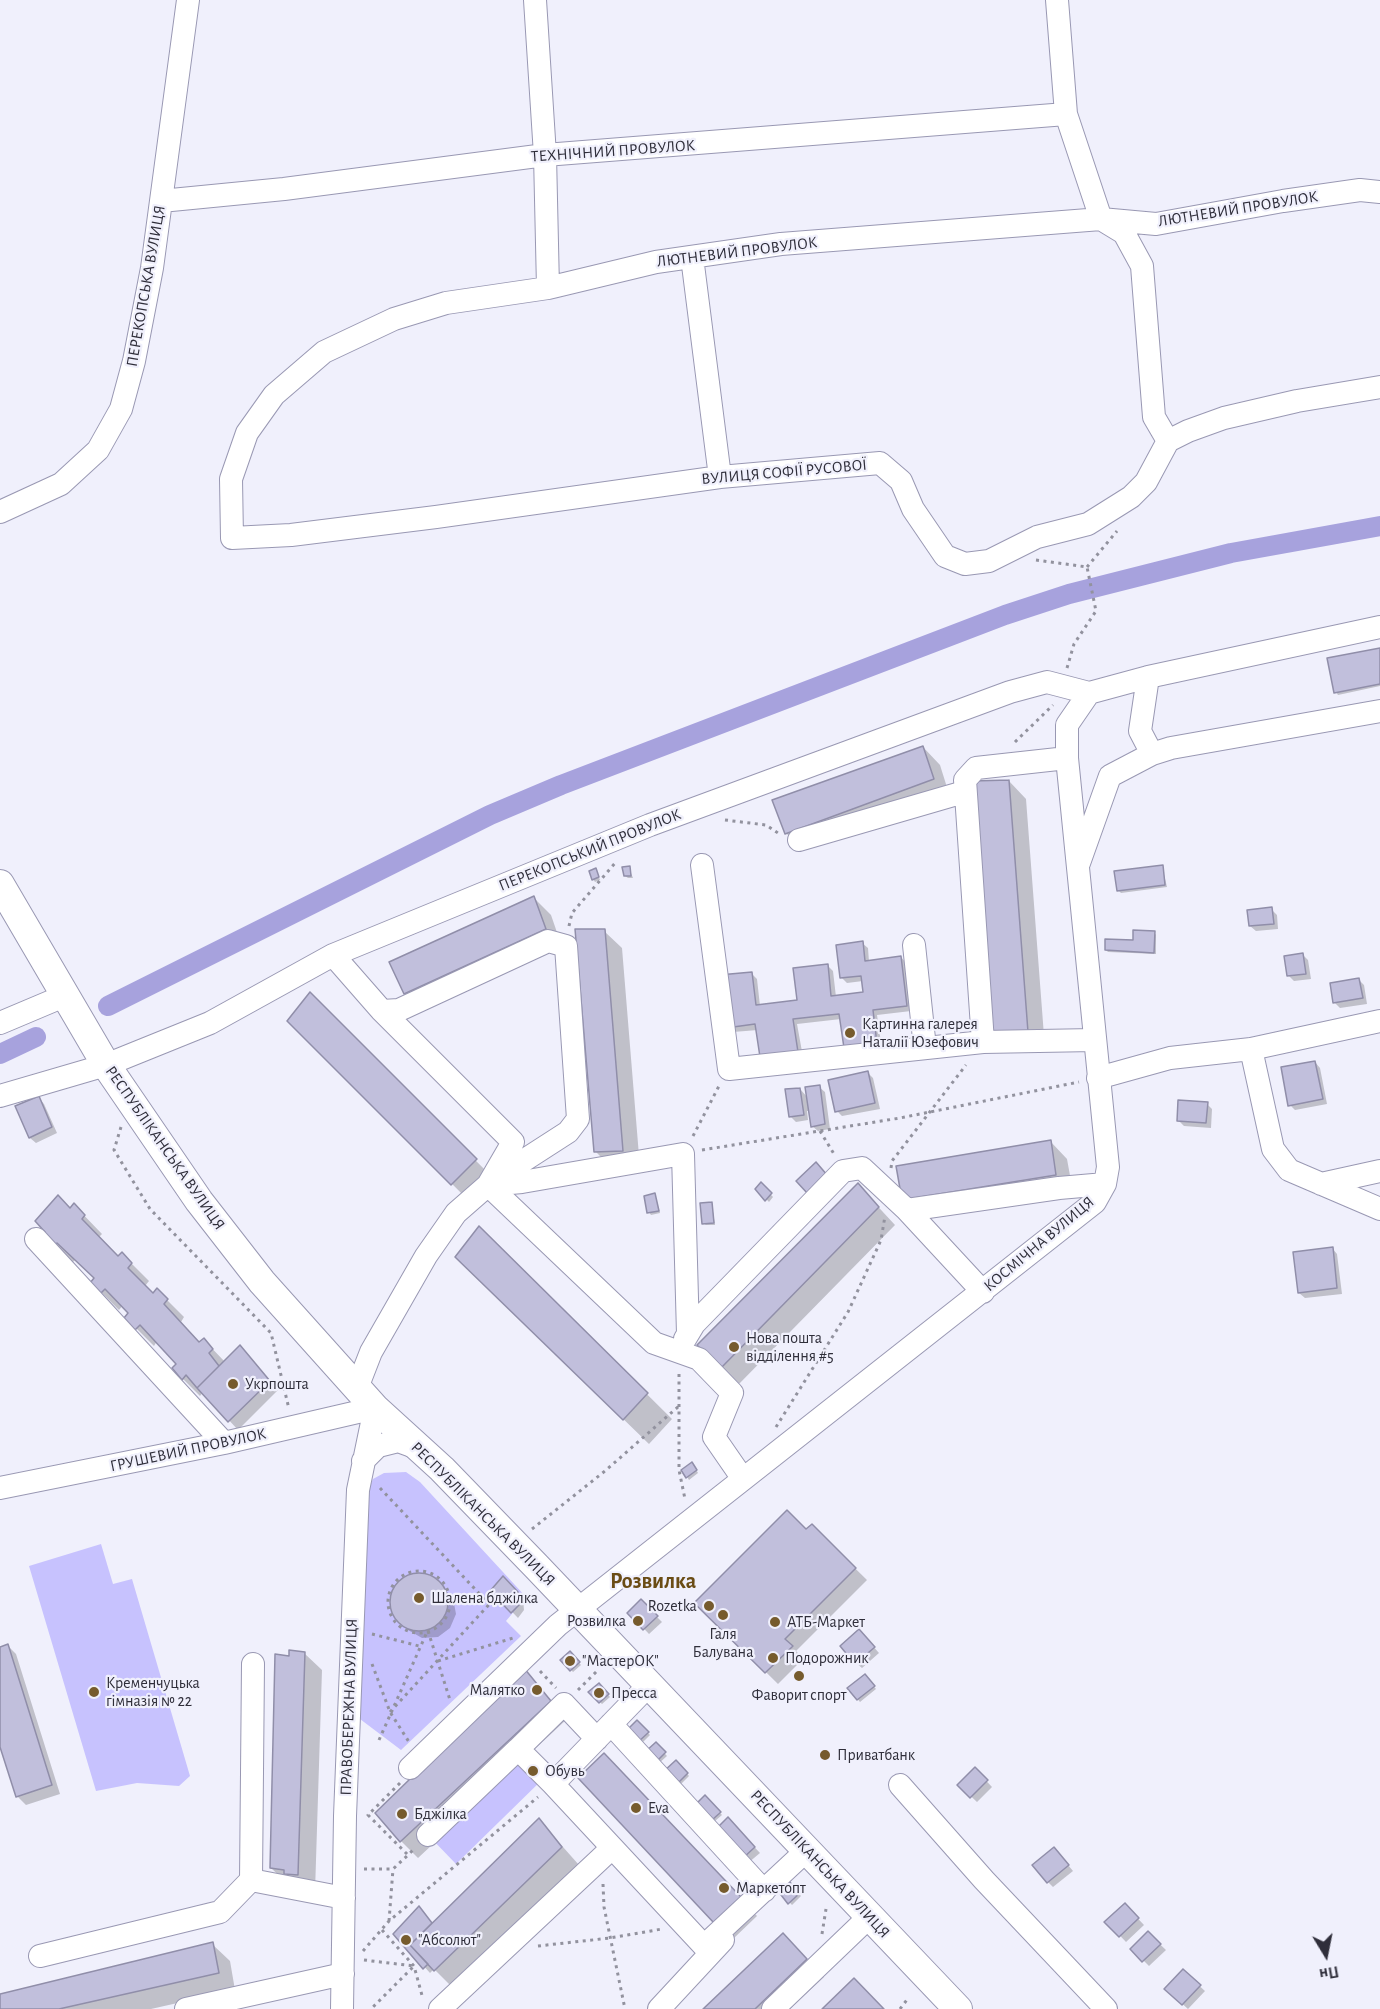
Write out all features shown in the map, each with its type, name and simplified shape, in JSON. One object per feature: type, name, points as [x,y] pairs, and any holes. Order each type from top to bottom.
[{"type":"main road","name":"РЕСПУБЛІКАНСЬКА ВУЛИЦЯ","points":[[0,884],[59,989],[106,1065],[198,1201],[262,1281],[366,1398],[420,1449],[578,1611],[958,2009]]},
{"type":"street","name":"ПЕРЕКОПСЬКА ВУЛИЦЯ","points":[[0,512],[61,484],[98,450],[121,409],[134,361],[150,280],[188,0]]},
{"type":"street","points":[[535,0],[545,155],[548,288]]},
{"type":"street","points":[[1057,0],[1066,114],[1101,219],[1124,233],[1142,266],[1154,417],[1168,441],[1224,418],[1296,401],[1380,387]]},
{"type":"street","name":"ТЕХНІЧНИЙ ПРОВУЛОК","points":[[161,201],[284,189],[545,155],[1066,114]]},
{"type":"street","name":"ЛЮТНЕВИЙ ПРОВУЛОК","points":[[232,538],[231,479],[247,433],[274,395],[324,352],[394,319],[446,303],[548,288],[656,262],[781,244],[1101,219],[1156,224],[1283,201],[1360,190],[1380,192]]},
{"type":"street","points":[[692,257],[720,477]]},
{"type":"street","name":"ВУЛИЦЯ СОФІЇ РУСОВОЇ","points":[[232,538],[291,535],[720,477],[880,463],[901,481],[913,509],[945,556],[965,564],[989,561],[1037,537],[1088,524],[1131,497],[1146,482],[1168,441]]},
{"type":"street","points":[[1089,693],[1148,677],[1380,627]]},
{"type":"street","points":[[1148,677],[1140,731],[1152,754]]},
{"type":"street","name":"ПЕРЕКОПСЬКИЙ ПРОВУЛОК","points":[[0,1096],[106,1065],[210,1023],[333,956],[697,807],[1010,692],[1047,682],[1089,693]]},
{"type":"street","name":"КОСМІЧНА ВУЛИЦЯ","points":[[415,1763],[456,1723],[520,1647],[578,1611],[1095,1202],[1105,1184],[1108,1167],[1066,758],[1067,725],[1089,693]]},
{"type":"street","points":[[1077,867],[1110,776],[1152,754],[1171,748],[1380,711]]},
{"type":"street","points":[[983,1042],[964,792],[965,780],[976,768],[1066,758]]},
{"type":"street","points":[[799,840],[964,792]]},
{"type":"street","points":[[702,866],[729,1069],[983,1042],[1094,1040]]},
{"type":"street","points":[[333,956],[382,1011],[399,1010],[548,941],[566,945],[578,1119],[567,1132],[523,1161],[501,1164]]},
{"type":"street","points":[[914,945],[925,1048]]},
{"type":"street","points":[[0,1023],[59,989]]},
{"type":"street","name":"ПРАВОБЕРЕЖНА ВУЛИЦЯ","points":[[342,2009],[358,1490],[363,1461],[371,1352],[426,1256],[456,1213],[488,1185],[513,1142],[382,1011]]},
{"type":"street","points":[[1098,1078],[1170,1058],[1251,1049],[1380,1021]]},
{"type":"street","points":[[1251,1049],[1273,1149],[1289,1170],[1380,1209]]},
{"type":"street","points":[[488,1185],[522,1182],[684,1154],[684,1342],[732,1393],[714,1437],[743,1479]]},
{"type":"street","points":[[684,1342],[694,1324],[843,1171],[862,1168],[907,1210],[983,1292]]},
{"type":"street","points":[[1321,1184],[1380,1171]]},
{"type":"street","points":[[907,1210],[1059,1188],[1105,1184]]},
{"type":"street","points":[[488,1185],[654,1343],[684,1342]]},
{"type":"street","points":[[36,1239],[224,1443]]},
{"type":"street","name":"ГРУШЕВИЙ ПРОВУЛОК","points":[[0,1488],[224,1443],[366,1398]]},
{"type":"street","points":[[363,1461],[378,1446],[388,1443],[398,1442],[420,1449]]},
{"type":"street","points":[[40,1956],[220,1912],[251,1880],[253,1664]]},
{"type":"street","points":[[553,1784],[649,1685]]},
{"type":"street","points":[[428,1835],[566,1702],[604,1732],[761,1894]]},
{"type":"street","points":[[518,1749],[553,1784],[608,1853],[704,1946],[807,1851]]},
{"type":"street","points":[[900,1785],[984,1880],[1106,2009]]},
{"type":"street","points":[[440,2009],[608,1853]]},
{"type":"street","points":[[251,1880],[344,1898]]},
{"type":"street","points":[[659,2009],[711,1955],[761,1894]]},
{"type":"street","points":[[773,2009],[869,1917]]},
{"type":"street","points":[[186,2009],[343,1974]]},
{"type":"path","points":[[1011,549],[1034,560],[1088,567],[1096,611]]},
{"type":"path","points":[[697,807],[716,819],[766,825],[790,840],[799,840]]},
{"type":"path","points":[[566,945],[572,913],[620,858]]},
{"type":"path","points":[[773,1431],[848,1312],[881,1240],[892,1161],[983,1042]]},
{"type":"path","points":[[684,1154],[729,1069]]},
{"type":"path","points":[[684,1154],[929,1113],[1098,1078]]},
{"type":"path","points":[[820,1131],[843,1171]]},
{"type":"path","points":[[684,1342],[679,1406],[679,1470],[687,1509]]},
{"type":"path","points":[[532,1528],[604,1471],[679,1406]]},
{"type":"path","points":[[378,1486],[489,1604]]},
{"type":"path","points":[[379,1740],[419,1646],[428,1630],[443,1621],[450,1600],[447,1588],[439,1578],[429,1572],[416,1571],[404,1574],[395,1582],[389,1593],[388,1605],[392,1617],[400,1626],[411,1631],[428,1630]]},
{"type":"path","points":[[390,1712],[496,1597]]},
{"type":"path","points":[[428,1630],[456,1723]]},
{"type":"path","points":[[370,1634],[419,1646]]},
{"type":"path","points":[[438,1661],[520,1647],[566,1702],[599,1668]]},
{"type":"path","points":[[372,1662],[390,1712],[415,1763]]},
{"type":"path","points":[[414,1966],[356,1959],[389,1921],[553,1784]]},
{"type":"path","points":[[608,1853],[604,1907],[625,2009]]},
{"type":"path","points":[[353,1870],[393,1869],[408,1855]]},
{"type":"path","points":[[389,1921],[393,1869]]},
{"type":"path","points":[[537,1946],[610,1938],[684,1925]]},
{"type":"path","points":[[382,1930],[414,1966],[426,2009]]},
{"type":"path","points":[[371,2009],[414,1966]]},
{"type":"path","points":[[900,2009],[909,1997]]},
{"type":"shaded area","points":[[406,1472],[420,1482],[526,1597],[506,1621],[521,1636],[401,1750],[360,1719],[367,1491],[373,1479],[384,1473]]},
{"type":"shaded area","points":[[101,1544],[113,1584],[132,1579],[190,1776],[179,1786],[137,1783],[96,1791],[29,1566]]},
{"type":"shaded area","points":[[518,1749],[546,1776],[456,1864],[428,1835]]},
{"type":"building","points":[[1380,648],[1380,684],[1334,693],[1327,658]]},
{"type":"building","points":[[923,746],[934,779],[785,834],[772,800]]},
{"type":"building","points":[[1009,780],[1028,1032],[990,1034],[972,781]]},
{"type":"building","points":[[1163,865],[1165,885],[1117,891],[1114,871]]},
{"type":"building","points":[[630,866],[631,876],[624,876],[622,867]]},
{"type":"building","points":[[596,868],[599,877],[592,880],[589,871]]},
{"type":"building","points":[[534,896],[546,929],[404,994],[389,962]]},
{"type":"building","points":[[1272,907],[1274,924],[1249,926],[1247,910]]},
{"type":"building","points":[[575,929],[605,929],[623,1151],[594,1152]]},
{"type":"building","points":[[1133,930],[1155,931],[1154,953],[1105,950],[1105,939],[1133,940]]},
{"type":"building","points":[[863,941],[865,961],[901,956],[907,1006],[873,1010],[877,1044],[844,1048],[839,1014],[793,1019],[798,1052],[760,1057],[755,1024],[726,1028],[719,975],[752,972],[756,1005],[797,1000],[793,968],[828,964],[831,996],[863,992],[861,976],[840,978],[836,945]]},
{"type":"building","points":[[1303,953],[1306,974],[1287,976],[1284,956]]},
{"type":"building","points":[[1359,978],[1363,998],[1333,1003],[1330,983]]},
{"type":"building","points":[[310,992],[477,1159],[451,1185],[287,1021]]},
{"type":"building","points":[[1315,1061],[1323,1099],[1288,1106],[1281,1067]]},
{"type":"building","points":[[868,1071],[875,1103],[835,1112],[828,1080]]},
{"type":"building","points":[[820,1085],[825,1124],[811,1127],[805,1087]]},
{"type":"building","points":[[800,1088],[804,1115],[789,1117],[785,1089]]},
{"type":"building","points":[[39,1096],[52,1127],[29,1138],[15,1106]]},
{"type":"building","points":[[1178,1100],[1208,1102],[1206,1123],[1177,1121]]},
{"type":"building","points":[[1051,1140],[1056,1175],[902,1200],[896,1166]]},
{"type":"building","points":[[816,1162],[828,1176],[808,1194],[796,1181]]},
{"type":"building","points":[[761,1182],[772,1193],[765,1201],[755,1189]]},
{"type":"building","points":[[858,1183],[879,1207],[720,1369],[697,1345]]},
{"type":"building","points":[[655,1193],[659,1211],[647,1213],[644,1196]]},
{"type":"building","points":[[58,1195],[70,1208],[74,1203],[85,1215],[82,1219],[118,1256],[122,1252],[132,1263],[128,1268],[153,1293],[157,1288],[168,1299],[164,1304],[199,1342],[204,1338],[213,1349],[209,1353],[219,1366],[197,1388],[186,1375],[182,1380],[172,1368],[176,1364],[140,1325],[135,1330],[124,1318],[128,1313],[105,1289],[100,1294],[90,1283],[94,1278],[57,1243],[53,1248],[42,1235],[45,1232],[35,1221]]},
{"type":"building","points":[[712,1202],[714,1223],[702,1224],[700,1203]]},
{"type":"building","points":[[479,1226],[648,1393],[623,1420],[455,1257]]},
{"type":"building","points":[[1333,1247],[1337,1288],[1298,1293],[1293,1252]]},
{"type":"building","name":"Укрпошта","points":[[240,1345],[270,1381],[228,1422],[197,1388]]},
{"type":"building","points":[[692,1462],[697,1470],[686,1478],[681,1470]]},
{"type":"building","points":[[787,1510],[806,1529],[812,1524],[856,1568],[785,1639],[793,1646],[765,1673],[694,1603]]},
{"type":"building","name":"Шалена бджілка","points":[[419,1573],[435,1578],[443,1586],[448,1602],[443,1618],[435,1626],[419,1631],[403,1626],[395,1618],[390,1602],[395,1586],[403,1578]]},
{"type":"building","points":[[503,1576],[518,1592],[519,1605],[511,1613],[490,1591]]},
{"type":"building","points":[[641,1599],[658,1616],[643,1630],[627,1613]]},
{"type":"building","points":[[859,1629],[875,1647],[855,1664],[840,1646]]},
{"type":"building","points":[[8,1644],[52,1785],[16,1797],[0,1747],[0,1647]]},
{"type":"building","points":[[289,1650],[305,1652],[298,1875],[284,1874],[284,1870],[270,1868],[275,1654],[289,1656]]},
{"type":"building","name":"\"МастерОК\"","points":[[570,1651],[580,1662],[570,1671],[560,1660]]},
{"type":"building","points":[[524,1668],[551,1701],[400,1842],[375,1813]]},
{"type":"building","points":[[865,1674],[875,1686],[857,1700],[847,1688]]},
{"type":"building","name":"Пресса","points":[[599,1683],[609,1694],[599,1703],[588,1692]]},
{"type":"building","points":[[637,1720],[649,1732],[637,1743],[626,1731]]},
{"type":"building","points":[[656,1742],[666,1752],[655,1763],[645,1752]]},
{"type":"building","points":[[604,1753],[741,1897],[714,1923],[578,1778]]},
{"type":"building","points":[[676,1760],[688,1773],[676,1785],[663,1772]]},
{"type":"building","points":[[975,1767],[988,1780],[970,1798],[957,1785]]},
{"type":"building","points":[[705,1795],[721,1812],[712,1820],[696,1804]]},
{"type":"building","points":[[728,1817],[755,1847],[742,1859],[715,1830]]},
{"type":"building","points":[[539,1818],[562,1847],[434,1971],[410,1945]]},
{"type":"building","points":[[1054,1847],[1069,1865],[1047,1883],[1032,1865]]},
{"type":"building","points":[[788,1880],[800,1893],[788,1904],[778,1891]]},
{"type":"building","points":[[1125,1903],[1139,1918],[1119,1937],[1104,1922]]},
{"type":"building","name":"\"Абсолют\"","points":[[419,1906],[432,1923],[410,1945],[428,1964],[423,1969],[393,1934]]},
{"type":"building","points":[[1148,1931],[1161,1944],[1142,1962],[1130,1949]]},
{"type":"building","points":[[783,1933],[807,1959],[755,2009],[703,2009]]},
{"type":"building","points":[[213,1942],[219,1973],[59,2009],[0,2009],[0,1994]]},
{"type":"building","points":[[1183,1969],[1201,1985],[1182,2005],[1164,1989]]},
{"type":"building","points":[[854,1978],[884,2009],[822,2009]]},
{"type":"waterway","points":[[108,1006],[490,815],[561,785],[1005,615],[1069,594],[1231,553],[1380,526]]},
{"type":"waterway","points":[[0,1054],[36,1037]]},
{"type":"place","name":"Картинна галерея Наталії Юзефович","points":[[850,1033]]},
{"type":"place","name":"Нова пошта відділення #5","points":[[734,1347]]},
{"type":"place","name":"Укрпошта","points":[[233,1384]]},
{"type":"place","name":"Шалена бджілка","points":[[419,1598]]},
{"type":"place","name":"Rozetka","points":[[709,1606]]},
{"type":"place","name":"Галя Балувана","points":[[723,1615]]},
{"type":"place","name":"Розвилка","points":[[638,1621]]},
{"type":"place","name":"АТБ-Маркет","points":[[775,1622]]},
{"type":"place","name":"Подорожник","points":[[773,1658]]},
{"type":"place","name":"\"МастерОК\"","points":[[570,1661]]},
{"type":"place","name":"Фаворит спорт","points":[[799,1676]]},
{"type":"place","name":"Малятко","points":[[537,1690]]},
{"type":"place","name":"Кременчуцька гімназія № 22","points":[[94,1692]]},
{"type":"place","name":"Пресса","points":[[599,1693]]},
{"type":"place","name":"Приватбанк","points":[[825,1755]]},
{"type":"place","name":"Обувь","points":[[533,1771]]},
{"type":"place","name":"Eva","points":[[636,1808]]},
{"type":"place","name":"Бджілка","points":[[402,1814]]},
{"type":"place","name":"Маркетопт","points":[[724,1888]]},
{"type":"place","name":"\"Абсолют\"","points":[[406,1940]]},
{"type":"district","name":"Розвилка","points":[[653,1581]]}]
